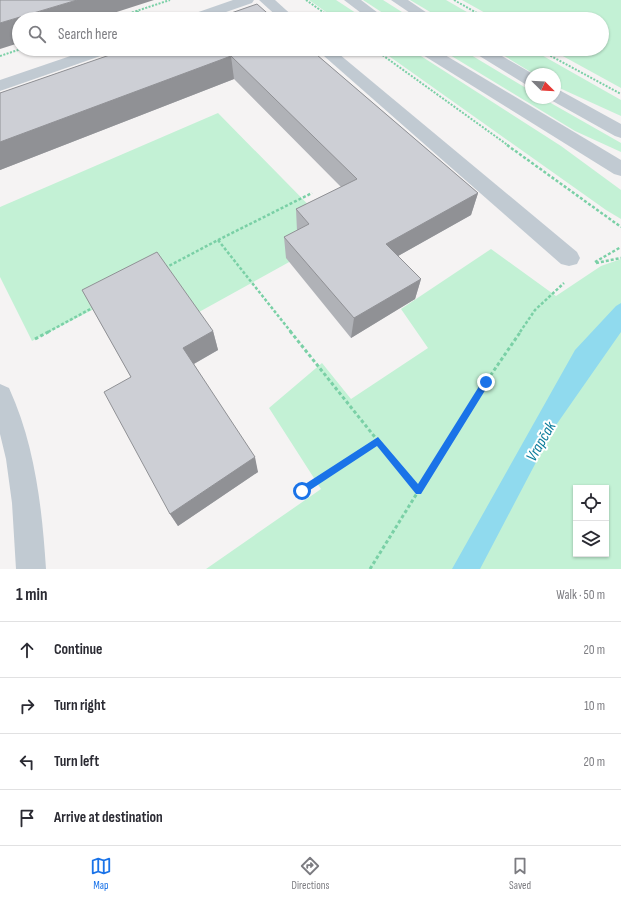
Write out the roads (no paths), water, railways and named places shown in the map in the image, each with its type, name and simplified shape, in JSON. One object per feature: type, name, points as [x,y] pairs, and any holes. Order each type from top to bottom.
[{"type":"street","points":[[212,12],[247,0]]},
{"type":"street","points":[[266,0],[281,12]]},
{"type":"street","points":[[351,0],[369,12]]},
{"type":"street","points":[[398,0],[418,12]]},
{"type":"street","points":[[0,86],[86,56]]},
{"type":"street","points":[[332,56],[569,258]]},
{"type":"street","points":[[435,56],[621,169]]},
{"type":"street","points":[[491,56],[525,76]]},
{"type":"street","points":[[561,98],[621,132]]},
{"type":"street","points":[[0,396],[8,416],[24,483],[27,568]]},
{"type":"water","name":"Vrapčak","points":[[621,303],[621,332],[554,428],[480,569],[452,569],[575,350],[616,306]]}]
